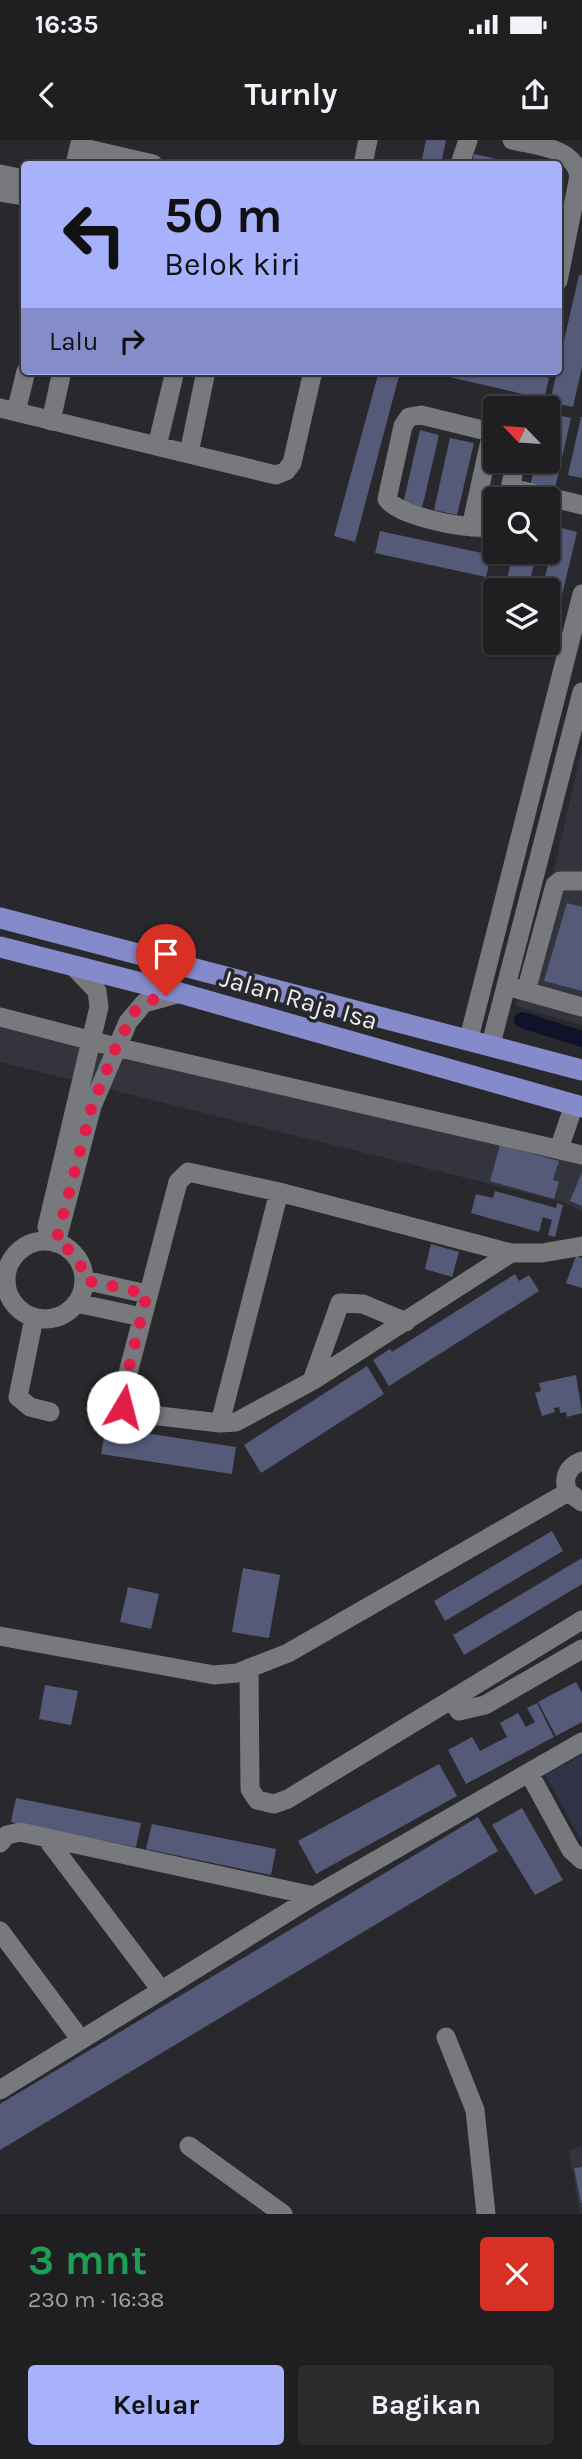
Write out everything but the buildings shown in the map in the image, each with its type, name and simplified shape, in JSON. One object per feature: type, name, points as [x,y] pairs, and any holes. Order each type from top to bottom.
[{"type":"main road","name":"Jalan Raja Isa","points":[[0,918],[470,1038],[582,1070]]},
{"type":"main road","name":"Jalan Raja Isa","points":[[0,947],[180,993],[578,1106]]},
{"type":"street","points":[[364,161],[368,140]]},
{"type":"street","points":[[461,161],[468,140]]},
{"type":"street","points":[[512,140],[570,156],[577,165],[579,176],[564,261]]},
{"type":"street","points":[[78,150],[137,161]]},
{"type":"street","points":[[0,174],[21,178]]},
{"type":"street","points":[[0,192],[21,196]]},
{"type":"street","points":[[24,375],[8,410],[276,475],[286,471],[292,463],[312,375]]},
{"type":"street","points":[[51,421],[61,375]]},
{"type":"street","points":[[158,446],[173,375]]},
{"type":"street","points":[[189,453],[205,375]]},
{"type":"street","points":[[483,430],[421,415],[409,417],[403,426],[387,494],[393,507],[402,511],[471,527],[483,526]]},
{"type":"street","points":[[471,527],[484,473]]},
{"type":"street","points":[[560,502],[582,505]]},
{"type":"street","points":[[470,1038],[582,594]]},
{"type":"street","points":[[491,1044],[582,692]]},
{"type":"street","points":[[514,872],[535,878]]},
{"type":"street","points":[[526,991],[555,885],[560,881],[582,881]]},
{"type":"street","points":[[50,1242],[77,1094],[93,1041],[100,998],[97,991],[73,966]]},
{"type":"street","points":[[506,985],[582,1007]]},
{"type":"street","points":[[50,1242],[92,1106],[116,1047],[136,1009],[152,1000],[180,993]]},
{"type":"street","points":[[0,1017],[116,1047],[582,1156]]},
{"type":"street","points":[[559,1149],[578,1106]]},
{"type":"street","points":[[511,1253],[312,1381],[244,1418],[220,1423],[126,1411],[123,1392],[147,1294],[178,1182],[184,1175],[197,1174],[279,1192],[511,1253],[542,1253],[582,1246]]},
{"type":"street","points":[[220,1423],[279,1192]]},
{"type":"street","points":[[50,1242],[73,1252],[79,1260],[84,1280],[76,1303],[65,1314],[50,1319],[34,1318],[13,1303],[5,1268],[26,1247],[50,1242]]},
{"type":"street","points":[[84,1280],[147,1294]]},
{"type":"street","points":[[76,1303],[142,1317]]},
{"type":"street","points":[[312,1381],[340,1303],[363,1304],[406,1322]]},
{"type":"street","points":[[34,1318],[18,1397],[30,1408],[50,1412]]},
{"type":"street","points":[[0,1636],[214,1675],[237,1674],[288,1653],[575,1497],[568,1472],[582,1461]]},
{"type":"street","points":[[249,1668],[250,1789],[257,1800],[266,1803],[288,1799],[582,1620]]},
{"type":"street","points":[[452,1700],[459,1711],[485,1705],[582,1648]]},
{"type":"street","points":[[1,2088],[314,1896],[582,1742]]},
{"type":"street","points":[[529,1773],[571,1850],[582,1860]]},
{"type":"street","points":[[0,1843],[15,1832],[314,1896]]},
{"type":"street","points":[[47,1839],[161,1990]]},
{"type":"street","points":[[0,1931],[80,2040]]},
{"type":"street","points":[[446,2037],[475,2110],[486,2214]]},
{"type":"street","points":[[189,2146],[283,2214]]},
{"type":"shaded area","points":[[582,748],[582,1025],[515,1006],[555,866]]},
{"type":"shaded area","points":[[0,1017],[582,1155],[582,1212],[566,1203],[0,1062]]},
{"type":"shaded area","points":[[582,1755],[582,1842],[545,1775]]},
{"type":"shaded area","points":[[582,2146],[582,2214],[580,2214],[569,2150]]},
{"type":"waterway","points":[[522,1020],[582,1039]]},
{"type":"route","points":[[123,1407],[123,1392],[147,1294],[84,1280],[79,1260],[73,1252],[56,1242],[92,1106],[116,1047],[136,1009],[144,1003],[166,996]]}]
